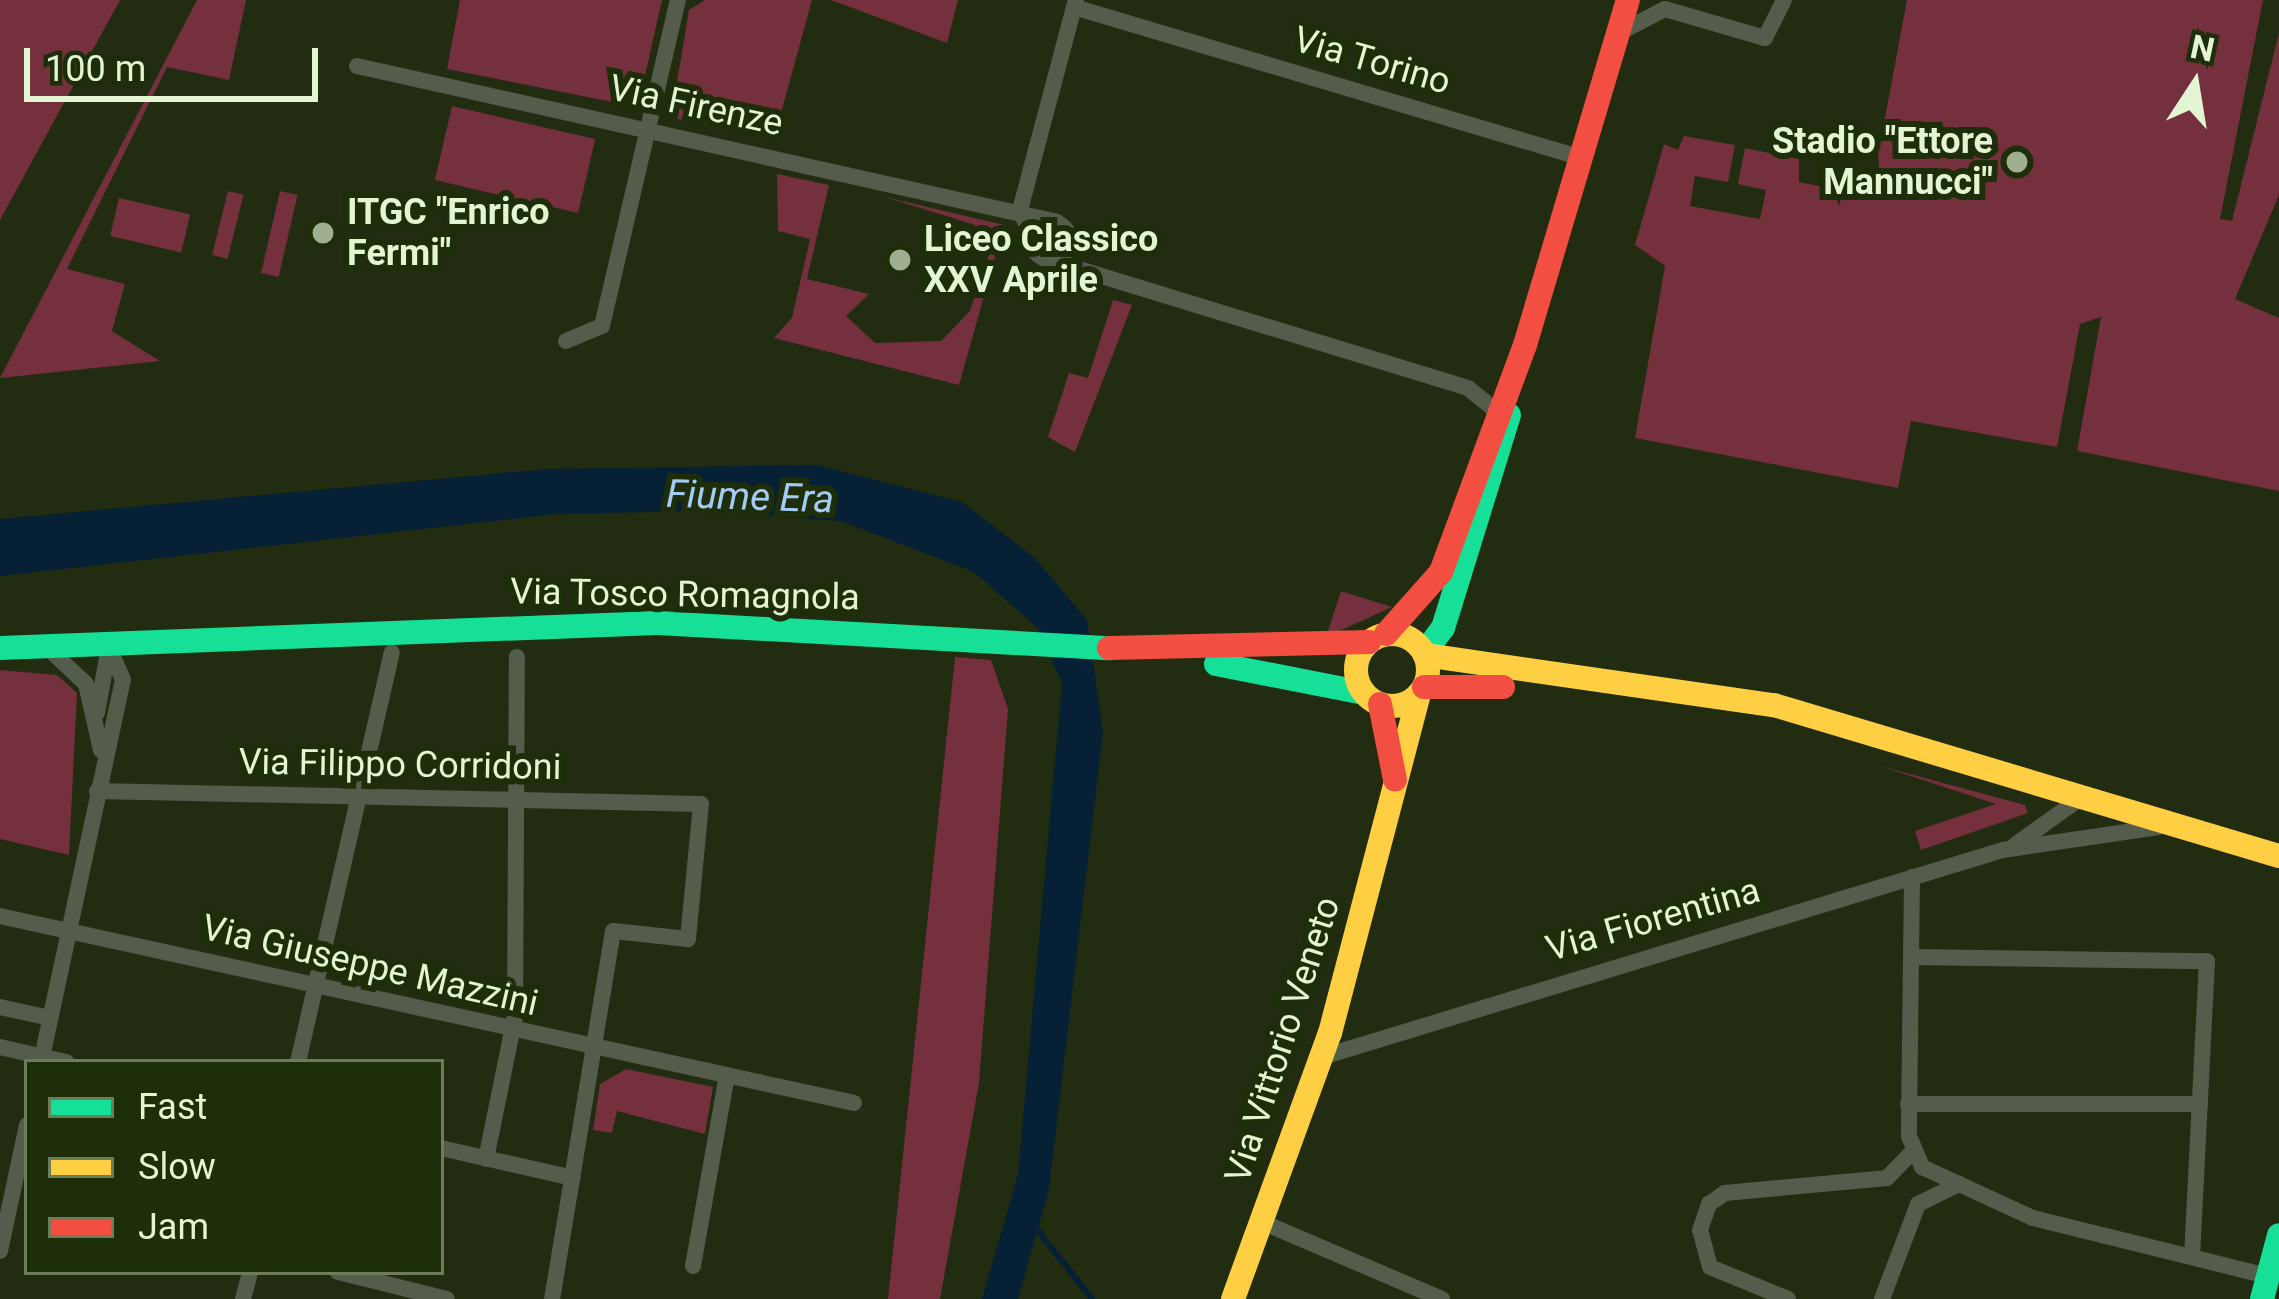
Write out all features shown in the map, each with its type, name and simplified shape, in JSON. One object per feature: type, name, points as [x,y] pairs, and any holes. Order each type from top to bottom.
[{"type":"main road","points":[[1425,654],[1462,572],[1628,0]]},
{"type":"main road","points":[[1525,345],[1495,410],[1436,584],[1377,638],[1425,654],[1708,692],[2279,856]]},
{"type":"main road","name":"Via Tosco Romagnola","points":[[0,648],[658,623],[1159,651],[1377,638]]},
{"type":"main road","name":"Via Vittorio Veneto","points":[[1377,638],[1356,662],[1395,745],[1394,800]]},
{"type":"main road","points":[[1159,651],[1372,698],[1421,690],[1620,697],[1844,731]]},
{"type":"main road","name":"Via Vittorio Veneto","points":[[1233,1299],[1322,1057],[1394,800],[1425,654]]},
{"type":"main road","points":[[2213,834],[2279,845]]},
{"type":"main road","points":[[2265,1287],[2279,1235]]},
{"type":"street","points":[[566,341],[602,326],[678,0]]},
{"type":"street","points":[[1618,33],[1665,9],[1770,37],[1784,0]]},
{"type":"street","points":[[1075,4],[1020,210],[1046,259],[1468,388],[1495,410]]},
{"type":"street","name":"Via Torino","points":[[1075,4],[1582,158]]},
{"type":"street","name":"Via Firenze","points":[[357,66],[1020,210],[1057,222]]},
{"type":"street","points":[[1032,238],[1057,222],[1070,246],[1046,259]]},
{"type":"street","points":[[118,699],[139,662],[170,645]]},
{"type":"street","points":[[41,1059],[118,699],[124,662],[109,647]]},
{"type":"street","points":[[102,763],[97,713],[109,647]]},
{"type":"street","points":[[43,648],[77,668],[97,713]]},
{"type":"street","points":[[299,1059],[392,652]]},
{"type":"street","points":[[486,1159],[513,1032],[517,657]]},
{"type":"street","points":[[2015,780],[2042,804],[2031,836]]},
{"type":"street","name":"Via Filippo Corridoni","points":[[98,791],[700,804],[688,939],[613,931],[594,1049]]},
{"type":"street","points":[[2063,840],[2091,802]]},
{"type":"street","name":"Via Fiorentina","points":[[2003,850],[2091,802]]},
{"type":"street","name":"Via Fiorentina","points":[[1322,1057],[2003,850],[2180,825]]},
{"type":"street","points":[[1893,1176],[1912,1152],[1908,1104],[1912,877]]},
{"type":"street","name":"Via Giuseppe Mazzini","points":[[0,916],[513,1032],[854,1102]]},
{"type":"street","points":[[1911,957],[2207,961],[2192,1255]]},
{"type":"street","points":[[0,1007],[50,1018]]},
{"type":"street","points":[[0,1047],[38,1059]]},
{"type":"street","points":[[552,1299],[594,1049]]},
{"type":"street","points":[[693,1266],[727,1076]]},
{"type":"street","points":[[1908,1104],[2200,1104]]},
{"type":"street","points":[[0,1251],[24,1140]]},
{"type":"street","points":[[444,1149],[573,1178]]},
{"type":"street","points":[[1912,1152],[1959,1184],[2033,1219],[2192,1255],[2265,1287]]},
{"type":"street","points":[[1788,1299],[1710,1267],[1700,1230],[1708,1204],[1725,1193],[1893,1176],[1912,1183],[1918,1204],[1882,1299]]},
{"type":"street","points":[[1918,1204],[1959,1184]]},
{"type":"street","points":[[1262,1222],[1442,1299]]},
{"type":"street","points":[[350,1275],[448,1299]]},
{"type":"shaded area","points":[[0,0],[120,0],[0,220]]},
{"type":"shaded area","points":[[197,0],[246,0],[229,80],[167,67],[67,269],[125,284],[112,331],[160,361],[0,378]]},
{"type":"shaded area","points":[[460,0],[662,0],[638,107],[447,69]]},
{"type":"shaded area","points":[[705,0],[812,0],[775,135],[671,118],[689,10]]},
{"type":"shaded area","points":[[831,0],[958,0],[947,43]]},
{"type":"shaded area","points":[[1907,0],[2263,0],[2220,219],[2232,221],[2279,33],[2279,195],[2235,299],[2279,318],[2279,491],[2077,451],[2101,317],[2080,324],[2057,447],[1911,421],[1898,488],[1635,438],[1665,266],[1635,245],[1664,144],[1678,150],[1684,136],[1735,145],[1728,182],[1695,176],[1690,206],[1760,219],[1766,190],[1738,184],[1745,148],[1799,159],[1799,182],[1882,199],[1878,155]]},
{"type":"shaded area","points":[[452,106],[595,139],[578,213],[435,180]]},
{"type":"shaded area","points":[[777,174],[829,185],[807,279],[869,294],[846,316],[875,343],[941,341],[970,311],[989,255],[975,225],[885,197],[1004,225],[959,385],[774,338],[792,318],[810,239],[778,231]]},
{"type":"shaded area","points":[[228,191],[244,195],[228,259],[212,255]]},
{"type":"shaded area","points":[[280,191],[298,195],[279,277],[261,273]]},
{"type":"shaded area","points":[[119,198],[190,214],[181,252],[110,236]]},
{"type":"shaded area","points":[[1113,300],[1132,305],[1075,452],[1048,437],[1069,373],[1088,378]]},
{"type":"shaded area","points":[[1341,591],[1392,607],[1326,637]]},
{"type":"shaded area","points":[[955,657],[991,660],[1008,709],[979,1083],[940,1299],[888,1299]]},
{"type":"shaded area","points":[[0,670],[57,675],[77,693],[69,855],[0,839]]},
{"type":"shaded area","points":[[1880,766],[2025,805],[2028,813],[1921,850],[1915,831],[1996,804]]},
{"type":"shaded area","points":[[626,1069],[713,1087],[705,1134],[617,1111],[612,1133],[593,1130],[600,1084]]},
{"type":"water","name":"Fiume Era","points":[[817,465],[962,502],[1035,558],[1087,620],[1103,732],[1049,1189],[1018,1299],[982,1299],[1018,1174],[1062,683],[1037,627],[974,572],[841,521],[701,511],[557,514],[0,576],[0,519],[547,469]]},
{"type":"waterway","points":[[1036,1228],[1092,1299]]},
{"type":"traffic: fast","points":[[1424,653],[1443,628],[1509,415]]},
{"type":"traffic: fast","points":[[0,648],[658,623],[1109,648]]},
{"type":"traffic: fast","points":[[1216,664],[1364,693]]},
{"type":"traffic: fast","points":[[2262,1299],[2279,1235]]},
{"type":"traffic: slow","points":[[1392,634],[1417,645],[1428,670],[1417,695],[1392,706],[1367,695],[1356,670],[1367,645],[1392,634]]},
{"type":"traffic: slow","points":[[1425,655],[1774,705],[2279,856]]},
{"type":"traffic: slow","points":[[1233,1299],[1330,1033],[1419,693]]},
{"type":"traffic: jam","points":[[1386,634],[1441,572],[1525,345],[1628,0]]},
{"type":"traffic: jam","points":[[1109,648],[1369,642]]},
{"type":"traffic: jam","points":[[1424,687],[1503,687]]},
{"type":"traffic: jam","points":[[1380,704],[1395,780]]},
{"type":"place","name":"Stadio \"Ettore Mannucci\"","points":[[2017,162]]},
{"type":"place","name":"ITGC \"Enrico Fermi\"","points":[[323,233]]},
{"type":"place","name":"Liceo Classico XXV Aprile","points":[[900,260]]}]
